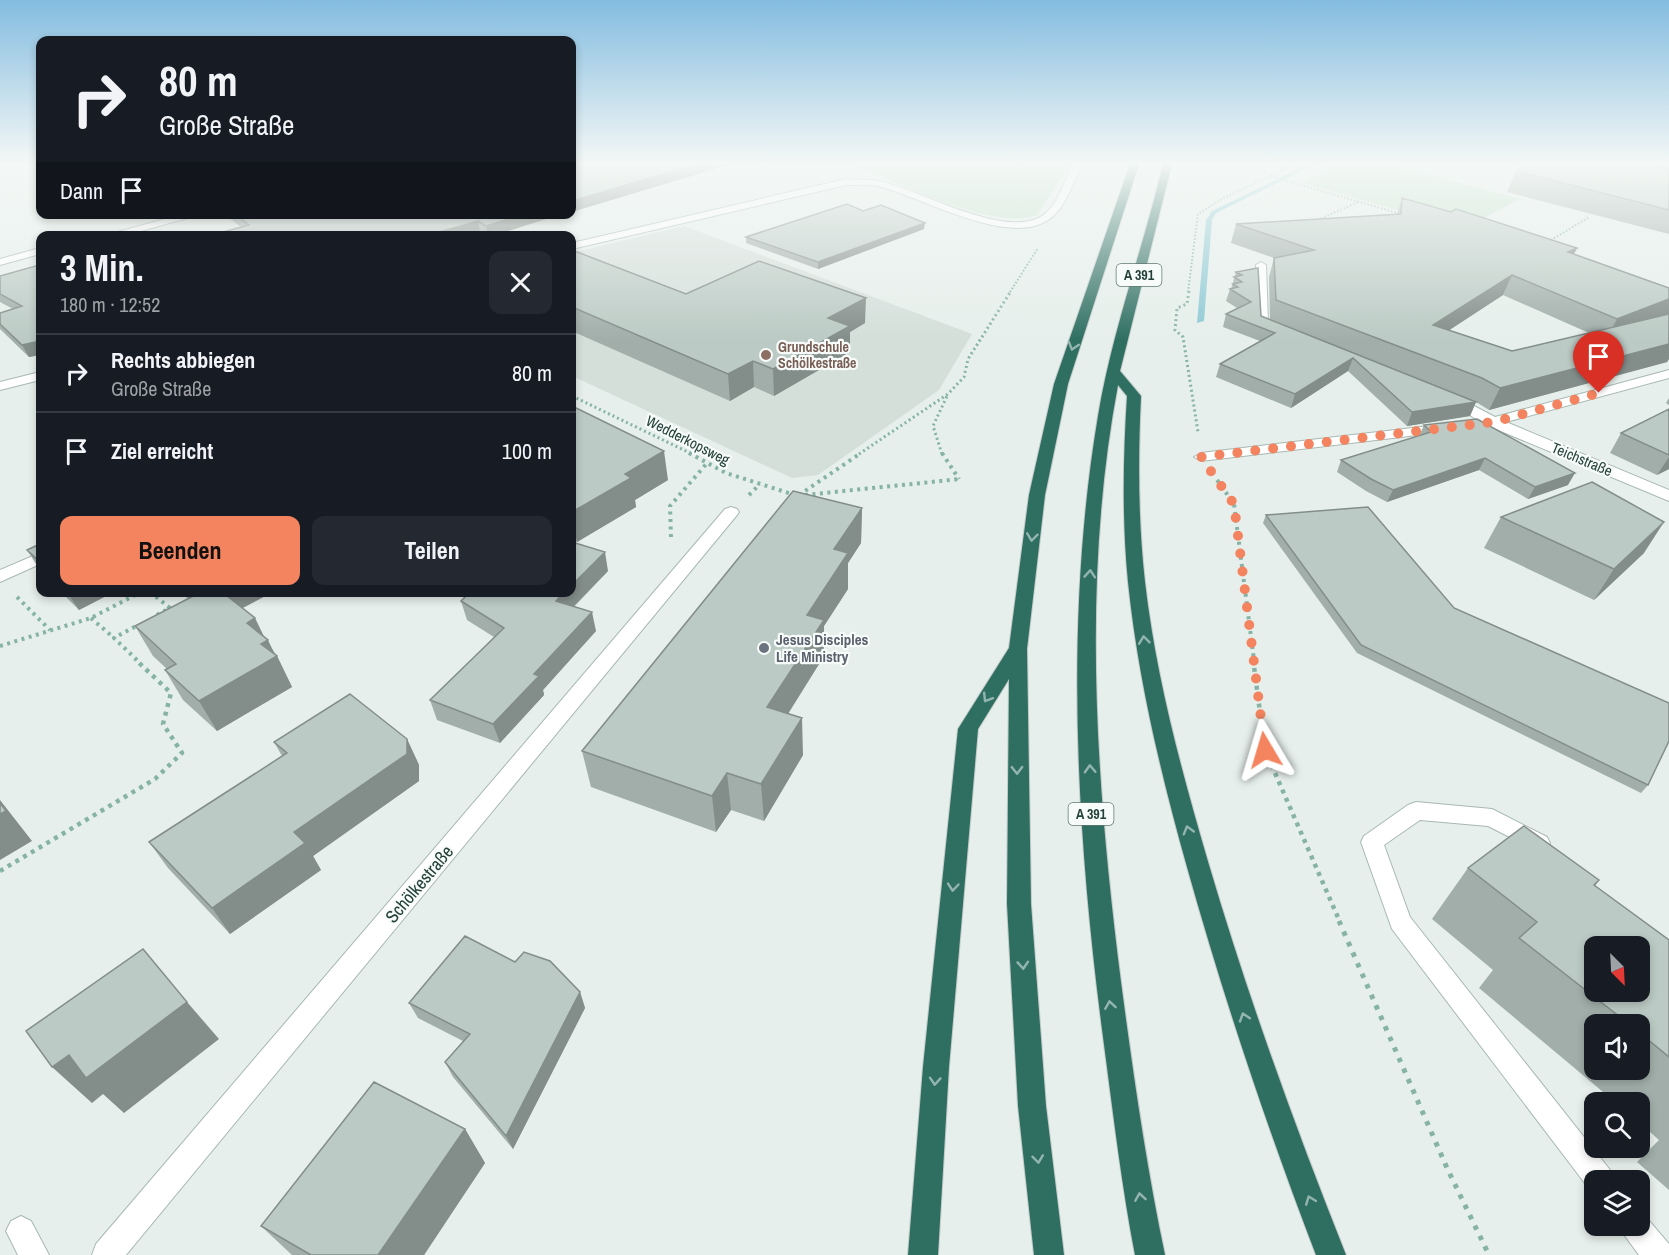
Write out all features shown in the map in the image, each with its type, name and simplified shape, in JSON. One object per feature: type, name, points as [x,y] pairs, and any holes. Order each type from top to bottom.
[{"type":"highway","name":"A 391","points":[[1049,1255],[1032,1106],[1019,904],[1018,649],[1037,495],[1061,384],[1114,223]]},
{"type":"highway","name":"A 391","points":[[1149,1255],[1108,990],[1091,821],[1086,633],[1100,450],[1113,371],[1152,223]]},
{"type":"highway","points":[[1113,371],[1134,396],[1129,445],[1132,548],[1149,674],[1175,789],[1257,1059],[1331,1255]]},
{"type":"highway","points":[[923,1255],[936,1067],[968,729],[1018,649]]},
{"type":"street","points":[[128,231],[162,223]]},
{"type":"street","points":[[576,245],[672,223]]},
{"type":"street","points":[[0,261],[36,252]]},
{"type":"street","points":[[1261,265],[1262,324],[1294,337]]},
{"type":"street","points":[[1201,457],[1494,422],[1669,374]]},
{"type":"street","points":[[0,386],[36,377]]},
{"type":"street","name":"Teichstraße","points":[[1444,397],[1466,405],[1494,422],[1669,496]]},
{"type":"street","name":"Schölkestraße","points":[[107,1255],[731,512]]},
{"type":"street","points":[[0,577],[36,560]]},
{"type":"street","points":[[1562,856],[1492,818],[1416,811],[1372,842],[1400,922],[1592,1170]]},
{"type":"street","points":[[1643,1236],[1658,1255]]},
{"type":"path","points":[[790,503],[948,394],[964,377],[968,359],[1038,249],[1047,223]]},
{"type":"path","points":[[1197,223],[1187,304],[1178,308],[1175,330],[1183,337],[1201,457],[1234,504],[1265,750],[1447,1168],[1489,1255]]},
{"type":"path","points":[[1541,245],[1579,223]]},
{"type":"path","points":[[797,496],[960,479],[952,472],[943,457],[933,426],[948,394]]},
{"type":"path","name":"Wedderkopsweg","points":[[576,398],[726,473],[797,496]]},
{"type":"path","points":[[17,596],[50,630]]},
{"type":"path","points":[[0,646],[91,618],[131,597]]},
{"type":"path","points":[[156,597],[170,608]]},
{"type":"path","points":[[151,618],[178,604]]},
{"type":"path","points":[[91,618],[171,693]]},
{"type":"path","points":[[114,638],[142,623]]},
{"type":"path","points":[[0,871],[155,779],[182,753],[163,723],[171,693],[180,687]]},
{"type":"shaded area","name":"Grundschule Schölkestraße","points":[[684,226],[972,334],[939,390],[818,475],[792,478],[576,378],[576,252]]},
{"type":"green space","points":[[1441,223],[1475,223],[1463,229]]},
{"type":"building","points":[[246,223],[472,223],[443,231],[227,231],[249,225]]},
{"type":"building","points":[[481,223],[497,223],[486,226]]},
{"type":"building","points":[[790,223],[925,223],[818,262],[746,237]]},
{"type":"building","points":[[1498,223],[1577,248],[1568,252],[1669,288],[1669,299],[1617,319],[1512,275],[1433,325],[1512,351],[1669,314],[1669,344],[1500,388],[1482,378],[1276,300],[1274,258],[1314,250],[1236,224]]},
{"type":"building","points":[[576,252],[686,294],[759,261],[866,298],[828,318],[850,326],[773,369],[753,361],[728,374],[576,309]]},
{"type":"building","points":[[36,266],[36,342],[22,345],[0,324],[0,313],[22,306],[0,294],[0,276]]},
{"type":"building","points":[[1258,268],[1261,316],[1476,402],[1412,412],[1353,358],[1295,394],[1220,364],[1275,333],[1226,314],[1251,302],[1230,289],[1238,287],[1233,284],[1242,282],[1234,277],[1242,275],[1236,272]]},
{"type":"building","points":[[576,408],[664,451],[625,474],[631,478],[576,510]]},
{"type":"building","points":[[1669,409],[1669,455],[1621,433]]},
{"type":"building","points":[[1477,419],[1575,473],[1535,487],[1485,458],[1393,490],[1341,460],[1431,432],[1424,425]]},
{"type":"building","points":[[1592,482],[1664,522],[1614,569],[1501,517]]},
{"type":"building","points":[[793,491],[862,508],[834,549],[848,553],[807,615],[824,620],[767,707],[802,718],[761,784],[727,773],[712,796],[582,751]]},
{"type":"building","points":[[1368,507],[1454,608],[1669,703],[1669,741],[1648,785],[1361,645],[1266,515]]},
{"type":"building","points":[[576,543],[605,552],[576,581]]},
{"type":"building","points":[[36,546],[36,558],[27,550]]},
{"type":"building","points":[[191,597],[228,597],[255,618],[247,623],[268,640],[261,644],[277,656],[199,701],[165,670],[176,664],[135,626]]},
{"type":"building","points":[[465,597],[560,597],[556,601],[592,612],[534,674],[539,676],[493,724],[430,700],[504,628],[461,601]]},
{"type":"building","points":[[350,694],[407,739],[407,754],[294,832],[305,843],[212,908],[149,842],[287,753],[274,742]]},
{"type":"building","points":[[0,803],[6,811],[0,814]]},
{"type":"building","points":[[1524,826],[1599,880],[1594,885],[1669,940],[1669,1057],[1650,1041],[1650,1014],[1616,1014],[1601,1002],[1650,1002],[1650,936],[1584,936],[1584,989],[1519,938],[1537,922],[1468,868]]},
{"type":"building","points":[[465,936],[515,962],[524,952],[550,961],[580,992],[506,1136],[445,1062],[470,1034],[409,1003]]},
{"type":"building","points":[[143,949],[187,1002],[86,1078],[69,1055],[52,1067],[26,1031]]},
{"type":"building","points":[[374,1082],[465,1129],[378,1255],[311,1255],[261,1226]]},
{"type":"waterway","points":[[1200,321],[1209,223]]},
{"type":"place","name":"Grundschule Schölkestraße","points":[[766,355]]},
{"type":"place","name":"Jesus Disciples Life Ministry","points":[[764,648]]},
{"type":"route","points":[[1265,750],[1234,504],[1201,457],[1494,422],[1599,393]]}]
